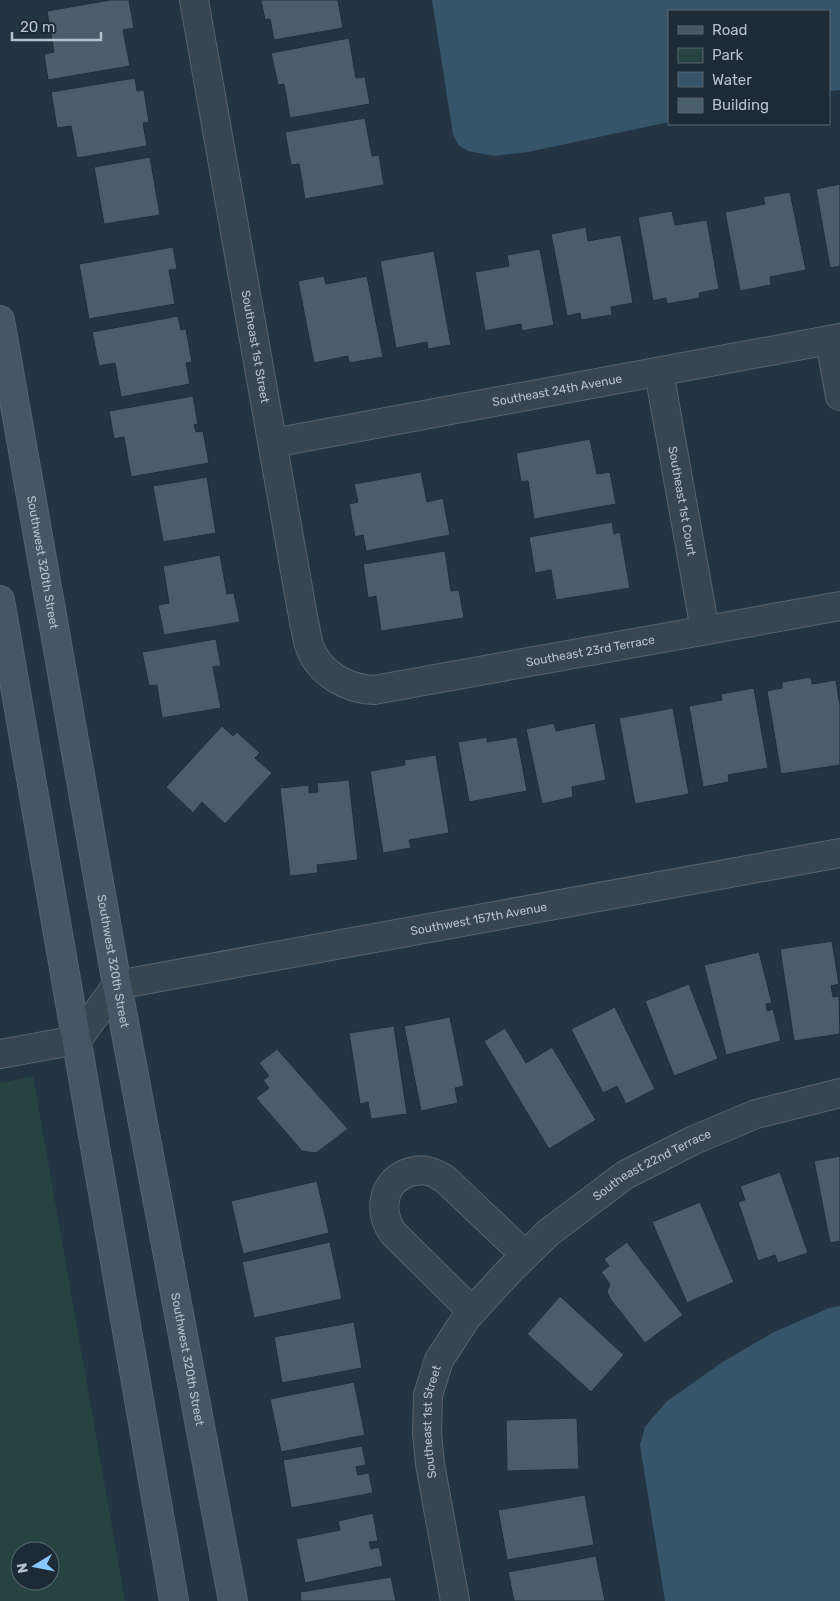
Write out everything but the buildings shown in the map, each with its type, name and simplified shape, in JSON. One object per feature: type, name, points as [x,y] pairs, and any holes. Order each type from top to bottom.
[{"type":"street","name":"Southeast 1st Street","points":[[194,0],[310,647],[322,666],[341,682]]},
{"type":"street","name":"Southwest 320th Street","points":[[0,320],[117,985],[233,1601]]},
{"type":"street","name":"Southeast 24th Avenue","points":[[273,443],[835,339]]},
{"type":"street","points":[[835,339],[840,396]]},
{"type":"street","name":"Southeast 1st Court","points":[[659,372],[705,630]]},
{"type":"street","points":[[0,600],[174,1601]]},
{"type":"street","name":"Southeast 23rd Terrace","points":[[341,682],[361,689],[374,690],[840,606]]},
{"type":"street","name":"Southwest 157th Avenue","points":[[117,985],[840,853]]},
{"type":"street","points":[[0,1054],[77,1040],[117,985]]},
{"type":"street","name":"Southeast 22nd Terrace","points":[[492,1288],[524,1255],[548,1234],[618,1180],[659,1156],[756,1114],[840,1093]]},
{"type":"street","points":[[472,1311],[387,1225],[384,1202],[392,1184],[404,1175],[416,1171],[424,1170],[437,1174],[445,1179],[524,1255]]},
{"type":"street","name":"Southeast 1st Street","points":[[455,1601],[430,1464],[427,1433],[428,1395],[439,1360],[452,1338],[492,1288]]},
{"type":"green space","points":[[33,1076],[125,1601],[0,1601],[0,1083]]},
{"type":"water","points":[[432,0],[840,0],[840,90],[830,91],[830,10],[668,10],[668,122],[528,152],[494,156],[468,151],[458,145],[453,134]]},
{"type":"water","points":[[840,1306],[840,1601],[665,1601],[640,1445],[645,1427],[666,1402],[721,1363],[772,1333],[829,1308]]}]
